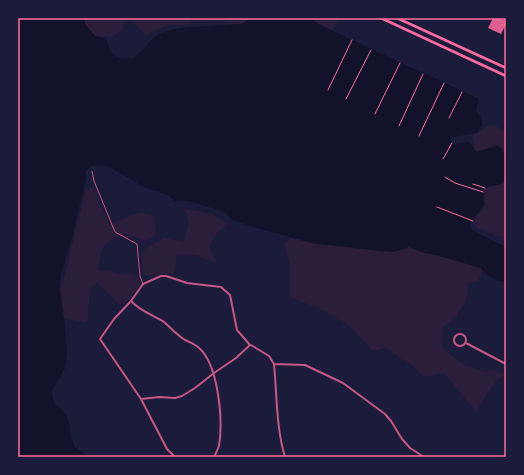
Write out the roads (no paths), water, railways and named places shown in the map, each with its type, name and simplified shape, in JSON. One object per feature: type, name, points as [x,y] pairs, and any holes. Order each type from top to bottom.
[{"type":"main road","points":[[380,18],[506,76]]},
{"type":"main road","points":[[397,18],[506,68]]},
{"type":"street","points":[[175,457],[167,449],[141,399],[100,339],[114,319],[131,301],[143,284],[161,276],[166,276],[187,283],[220,287],[230,295],[236,330],[250,345],[269,356],[274,364],[278,428],[285,457]]},
{"type":"street","points":[[131,301],[137,307],[163,322],[184,340],[197,346],[205,353],[214,373],[219,405],[220,424],[218,446],[214,457]]},
{"type":"street","points":[[458,335],[463,335],[466,338],[466,343],[462,346],[457,346],[454,342],[454,338],[458,335]]},
{"type":"street","points":[[466,343],[506,364]]},
{"type":"street","points":[[141,399],[159,397],[175,398],[182,396],[236,358],[250,345]]},
{"type":"street","points":[[274,364],[305,365],[343,383],[385,414],[392,421],[402,439],[410,448],[424,457]]},
{"type":"lane","points":[[92,171],[94,181],[116,232],[137,244],[140,276],[143,284]]}]
